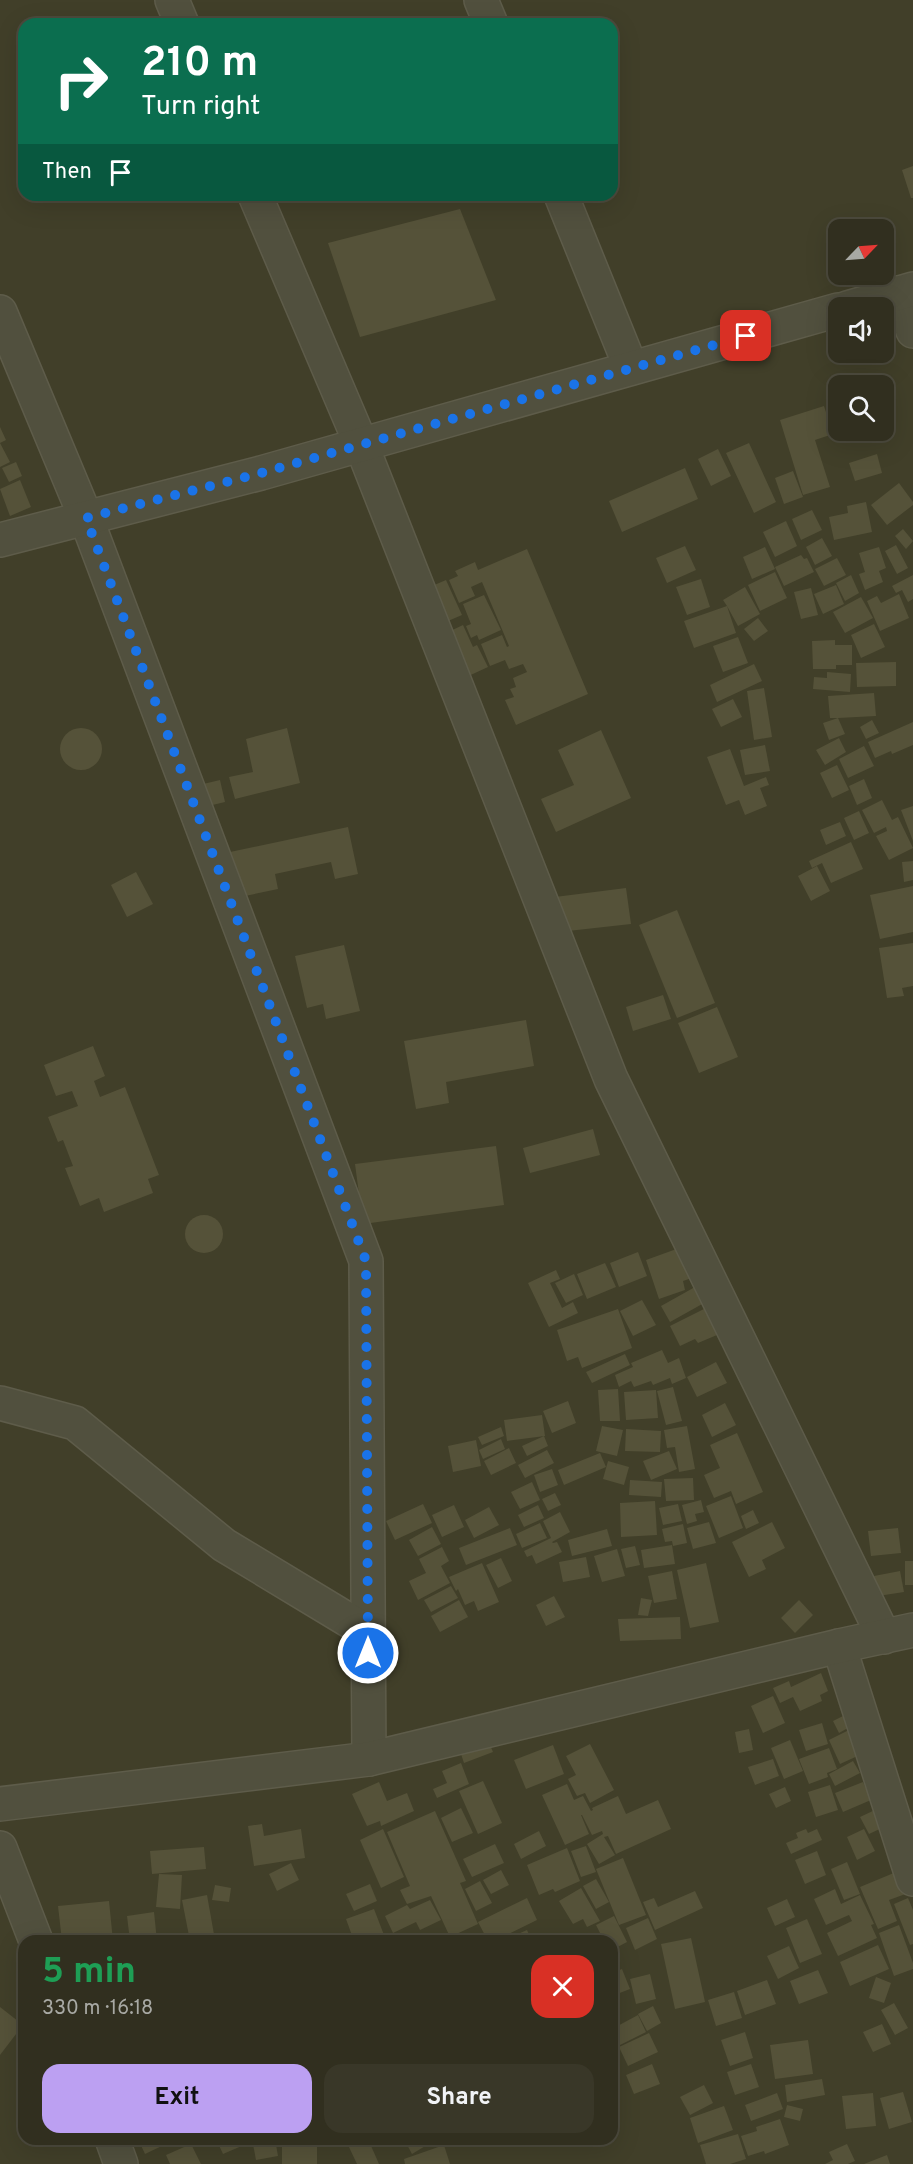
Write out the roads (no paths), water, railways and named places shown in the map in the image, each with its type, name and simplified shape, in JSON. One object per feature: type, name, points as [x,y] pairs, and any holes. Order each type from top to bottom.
[{"type":"street","points":[[172,0],[180,18]]},
{"type":"street","points":[[481,0],[488,18]]},
{"type":"street","points":[[0,1804],[369,1759],[840,1646],[899,1634],[611,1079],[361,444],[258,201]]},
{"type":"street","points":[[563,201],[631,368]]},
{"type":"street","points":[[885,297],[905,291],[913,331]]},
{"type":"street","points":[[0,312],[86,518],[366,1261],[369,1759]]},
{"type":"street","points":[[0,540],[261,473],[828,313]]},
{"type":"street","points":[[0,1403],[75,1423],[224,1545],[368,1632]]},
{"type":"street","points":[[840,1646],[913,1879]]},
{"type":"street","points":[[0,1848],[34,1935]]},
{"type":"street","points":[[114,2145],[121,2164]]}]
